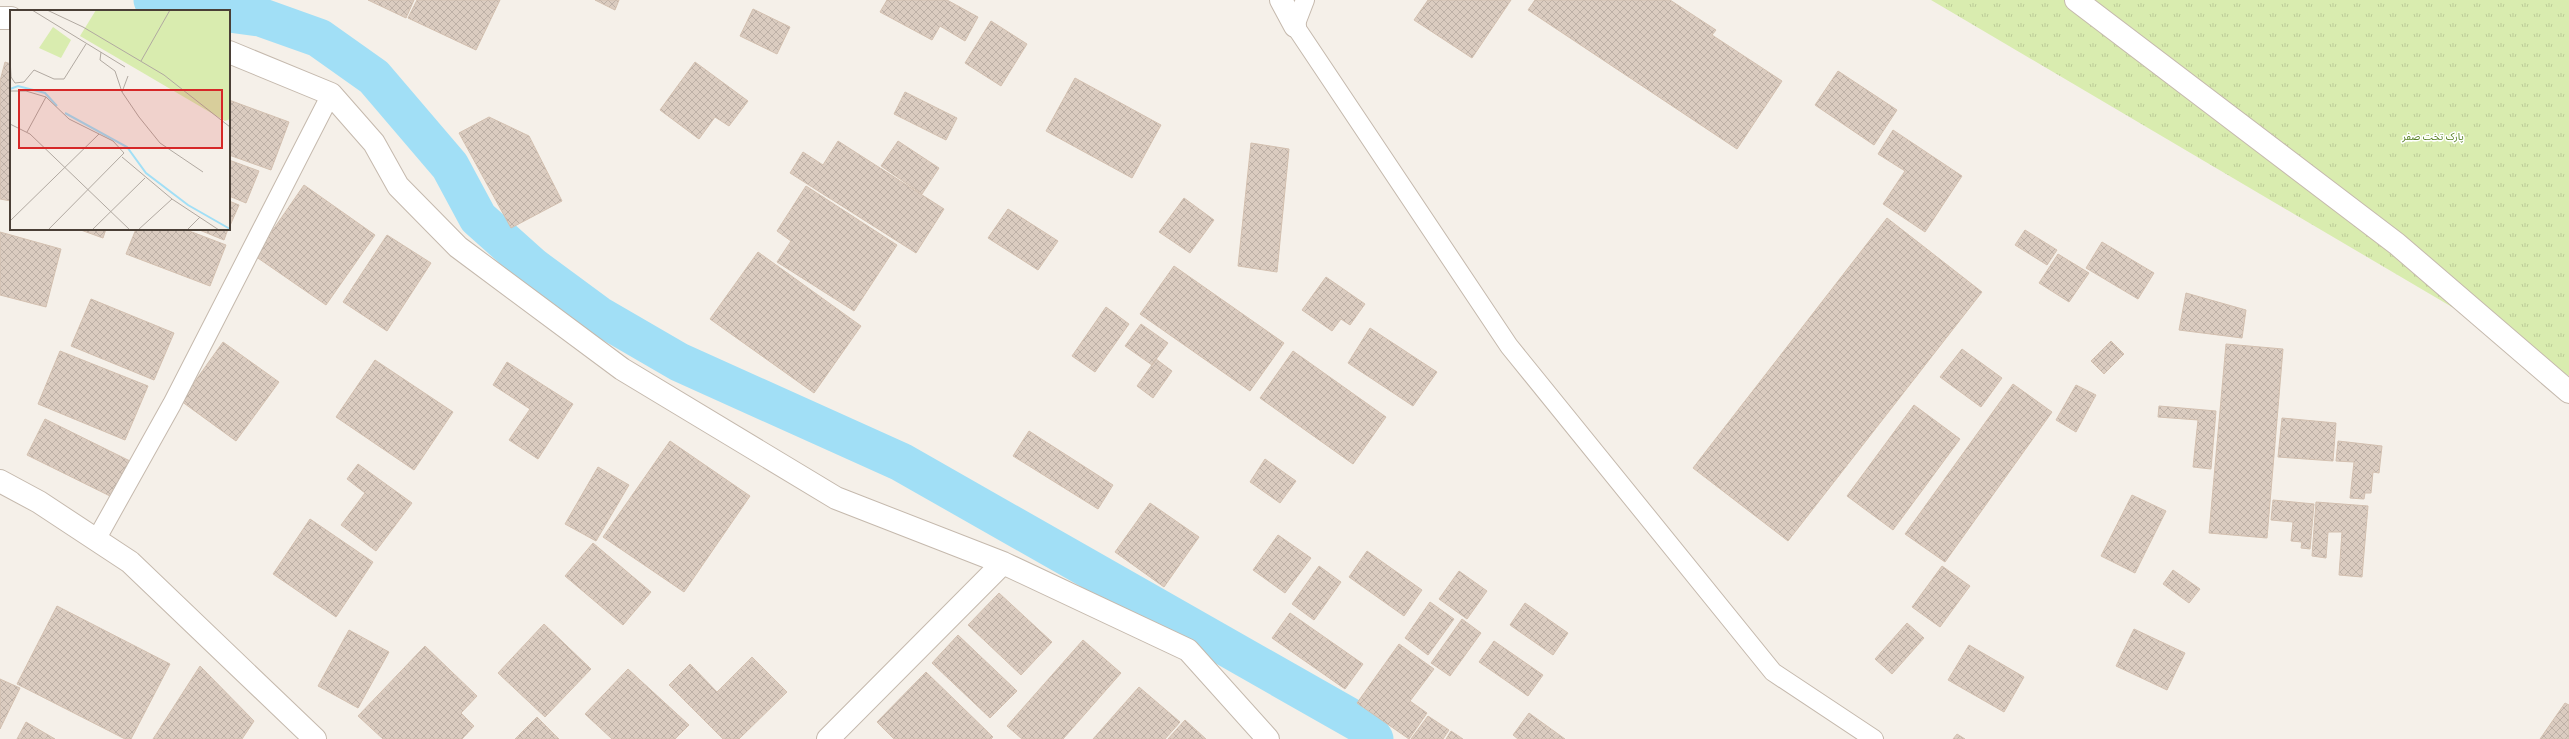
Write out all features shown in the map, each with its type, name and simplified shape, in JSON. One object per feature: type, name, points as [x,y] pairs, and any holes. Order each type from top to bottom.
[{"type":"street","points":[[1281,0],[1295,26]]},
{"type":"street","points":[[2076,0],[2397,244],[2569,392]]},
{"type":"street","points":[[230,52],[331,94],[374,142],[398,186],[458,247],[622,368],[836,498],[1003,563],[1188,650],[1268,739]]},
{"type":"street","points":[[0,481],[39,502],[130,562],[315,739]]},
{"type":"street","points":[[828,739],[1003,563]]},
{"type":"lane","points":[[1306,0],[1295,26],[1509,346],[1773,672],[1874,739]]},
{"type":"lane","points":[[96,540],[172,404],[331,94]]},
{"type":"green space","name":"پارک تخت صفر","points":[[1931,0],[2569,0],[2569,376]]},
{"type":"building","points":[[368,0],[414,0],[406,18]]},
{"type":"building","points":[[417,0],[500,0],[476,50],[408,18]]},
{"type":"building","points":[[595,0],[619,0],[615,10]]},
{"type":"building","points":[[887,0],[947,0],[978,17],[965,41],[940,26],[932,40],[880,12]]},
{"type":"building","points":[[1428,0],[1511,0],[1472,58],[1414,20]]},
{"type":"building","points":[[1535,0],[1670,0],[1716,30],[1712,35],[1782,81],[1737,149],[1528,10]]},
{"type":"building","points":[[753,9],[790,27],[777,54],[740,36]]},
{"type":"building","points":[[991,21],[1027,44],[1001,86],[965,63]]},
{"type":"building","points":[[5,62],[10,64],[10,201],[0,199],[0,81]]},
{"type":"building","points":[[695,62],[748,101],[729,126],[715,117],[699,139],[660,110]]},
{"type":"building","points":[[1838,71],[1897,110],[1874,145],[1815,105]]},
{"type":"building","points":[[1075,78],[1161,125],[1132,178],[1046,131]]},
{"type":"building","points":[[905,92],[957,118],[946,140],[894,114]]},
{"type":"building","points":[[230,100],[289,122],[271,170],[230,155]]},
{"type":"building","points":[[489,117],[529,136],[562,201],[511,228],[459,133]]},
{"type":"building","points":[[1893,130],[1962,176],[1925,232],[1883,204],[1905,171],[1878,154]]},
{"type":"building","points":[[838,141],[944,209],[916,253],[790,173],[803,152],[823,165]]},
{"type":"building","points":[[898,141],[939,168],[922,194],[881,166]]},
{"type":"building","points":[[1251,143],[1289,149],[1277,272],[1238,266]]},
{"type":"building","points":[[230,160],[259,171],[246,203],[230,196]]},
{"type":"building","points":[[304,185],[375,235],[326,305],[255,256]]},
{"type":"building","points":[[806,186],[897,245],[854,311],[777,262],[791,241],[777,231]]},
{"type":"building","points":[[1184,198],[1214,220],[1190,253],[1159,232]]},
{"type":"building","points":[[230,201],[239,205],[230,226]]},
{"type":"building","points":[[1008,209],[1058,241],[1038,270],[988,238]]},
{"type":"building","points":[[1887,218],[1982,292],[1788,541],[1693,468]]},
{"type":"building","points":[[81,230],[106,230],[103,238]]},
{"type":"building","points":[[136,230],[187,230],[226,245],[210,286],[126,254]]},
{"type":"building","points":[[199,230],[228,230],[224,240]]},
{"type":"building","points":[[2025,230],[2057,250],[2047,265],[2015,245]]},
{"type":"building","points":[[0,232],[61,249],[46,307],[0,295]]},
{"type":"building","points":[[387,235],[431,263],[387,331],[343,302]]},
{"type":"building","points":[[2102,242],[2154,273],[2138,299],[2086,268]]},
{"type":"building","points":[[758,252],[861,326],[814,393],[710,319]]},
{"type":"building","points":[[2058,254],[2089,273],[2069,302],[2039,283]]},
{"type":"building","points":[[1174,266],[1284,343],[1250,391],[1140,314]]},
{"type":"building","points":[[1326,277],[1365,304],[1350,325],[1341,319],[1332,331],[1302,310]]},
{"type":"building","points":[[2186,293],[2246,310],[2242,338],[2179,330]]},
{"type":"building","points":[[91,299],[174,333],[154,380],[71,346]]},
{"type":"building","points":[[1106,307],[1129,324],[1095,372],[1072,356]]},
{"type":"building","points":[[1141,324],[1168,343],[1152,365],[1125,346]]},
{"type":"building","points":[[1370,328],[1437,372],[1413,406],[1348,363]]},
{"type":"building","points":[[2111,341],[2124,354],[2104,374],[2091,361]]},
{"type":"building","points":[[223,342],[279,382],[236,441],[181,401]]},
{"type":"building","points":[[2226,344],[2283,349],[2267,538],[2209,533]]},
{"type":"building","points":[[1962,349],[2002,378],[1981,407],[1940,377]]},
{"type":"building","points":[[60,351],[148,386],[125,440],[38,404]]},
{"type":"building","points":[[1293,351],[1386,417],[1353,464],[1260,398]]},
{"type":"building","points":[[1156,359],[1172,371],[1153,398],[1137,386]]},
{"type":"building","points":[[375,360],[453,412],[414,470],[336,417]]},
{"type":"building","points":[[507,362],[573,404],[538,459],[509,440],[530,409],[493,385]]},
{"type":"building","points":[[2013,384],[2052,412],[1945,562],[1905,534]]},
{"type":"building","points":[[2076,385],[2096,395],[2076,432],[2056,420]]},
{"type":"building","points":[[1914,405],[1960,439],[1893,530],[1847,496]]},
{"type":"building","points":[[2159,406],[2216,411],[2211,469],[2193,467],[2198,420],[2158,417]]},
{"type":"building","points":[[2282,418],[2336,423],[2333,461],[2278,457]]},
{"type":"building","points":[[45,419],[130,461],[112,497],[27,455]]},
{"type":"building","points":[[1029,431],[1113,485],[1098,509],[1013,456]]},
{"type":"building","points":[[670,441],[750,496],[684,592],[603,537]]},
{"type":"building","points":[[2338,441],[2382,446],[2379,473],[2373,472],[2371,493],[2365,493],[2364,499],[2350,498],[2354,462],[2336,461]]},
{"type":"building","points":[[1265,459],[1296,481],[1280,503],[1250,482]]},
{"type":"building","points":[[358,464],[412,503],[376,551],[341,525],[365,493],[347,479]]},
{"type":"building","points":[[598,467],[629,485],[596,541],[565,524]]},
{"type":"building","points":[[2132,495],[2166,511],[2135,573],[2101,556]]},
{"type":"building","points":[[2273,500],[2314,504],[2310,549],[2301,548],[2302,542],[2291,541],[2293,522],[2271,520]]},
{"type":"building","points":[[2316,502],[2368,506],[2362,577],[2339,575],[2342,532],[2328,532],[2326,558],[2312,556]]},
{"type":"building","points":[[1150,503],[1199,537],[1164,587],[1115,552]]},
{"type":"building","points":[[310,519],[373,562],[336,617],[273,574]]},
{"type":"building","points":[[1278,535],[1311,558],[1285,593],[1253,570]]},
{"type":"building","points":[[593,543],[651,592],[623,625],[565,576]]},
{"type":"building","points":[[1367,551],[1422,590],[1404,616],[1349,577]]},
{"type":"building","points":[[1319,566],[1341,582],[1314,620],[1292,604]]},
{"type":"building","points":[[1942,566],[1970,586],[1940,627],[1912,607]]},
{"type":"building","points":[[2173,570],[2200,589],[2189,603],[2163,584]]},
{"type":"building","points":[[1459,571],[1487,591],[1467,619],[1439,599]]},
{"type":"building","points":[[999,593],[1052,642],[1021,675],[968,625]]},
{"type":"building","points":[[1430,602],[1454,619],[1428,655],[1405,638]]},
{"type":"building","points":[[1525,603],[1568,633],[1553,655],[1510,625]]},
{"type":"building","points":[[57,606],[170,664],[131,739],[125,739],[17,684]]},
{"type":"building","points":[[1290,613],[1363,664],[1345,689],[1272,638]]},
{"type":"building","points":[[1462,619],[1481,633],[1450,676],[1431,663]]},
{"type":"building","points":[[1907,623],[1924,638],[1892,674],[1875,659]]},
{"type":"building","points":[[544,624],[591,669],[545,717],[498,673]]},
{"type":"building","points":[[2134,629],[2185,653],[2167,690],[2116,666]]},
{"type":"building","points":[[349,630],[389,652],[358,708],[318,686]]},
{"type":"building","points":[[958,635],[1017,691],[990,718],[932,663]]},
{"type":"building","points":[[1083,640],[1121,673],[1063,739],[1022,739],[1007,726]]},
{"type":"building","points":[[1494,641],[1543,675],[1528,696],[1479,662]]},
{"type":"building","points":[[1399,644],[1434,669],[1410,701],[1427,713],[1409,739],[1357,703]]},
{"type":"building","points":[[1969,645],[2024,677],[2004,712],[1948,680]]},
{"type":"building","points":[[425,646],[477,696],[461,713],[474,726],[462,739],[383,739],[358,716]]},
{"type":"building","points":[[752,657],[787,692],[739,739],[723,739],[669,685],[690,664],[717,692]]},
{"type":"building","points":[[200,666],[254,721],[242,739],[153,739]]},
{"type":"building","points":[[628,669],[689,725],[675,739],[612,739],[585,714]]},
{"type":"building","points":[[926,672],[993,737],[991,739],[894,739],[877,722]]},
{"type":"building","points":[[0,679],[20,688],[0,729]]},
{"type":"building","points":[[1139,687],[1180,722],[1165,739],[1093,739]]},
{"type":"building","points":[[2565,703],[2569,705],[2569,739],[2540,739]]},
{"type":"building","points":[[1529,713],[1565,739],[1518,739],[1513,735]]},
{"type":"building","points":[[1428,716],[1449,730],[1443,739],[1411,739]]},
{"type":"building","points":[[537,717],[559,739],[515,739]]},
{"type":"building","points":[[1185,720],[1206,739],[1168,739]]},
{"type":"building","points":[[26,722],[55,739],[17,739]]},
{"type":"building","points":[[1451,731],[1463,739],[1446,739]]},
{"type":"building","points":[[1957,734],[1965,739],[1953,739]]},
{"type":"waterway","points":[[153,0],[209,10]]},
{"type":"waterway","points":[[230,13],[260,17],[319,38],[374,77],[450,166],[478,218],[533,267],[598,315],[679,362],[901,462],[1365,726],[1374,739]]}]
